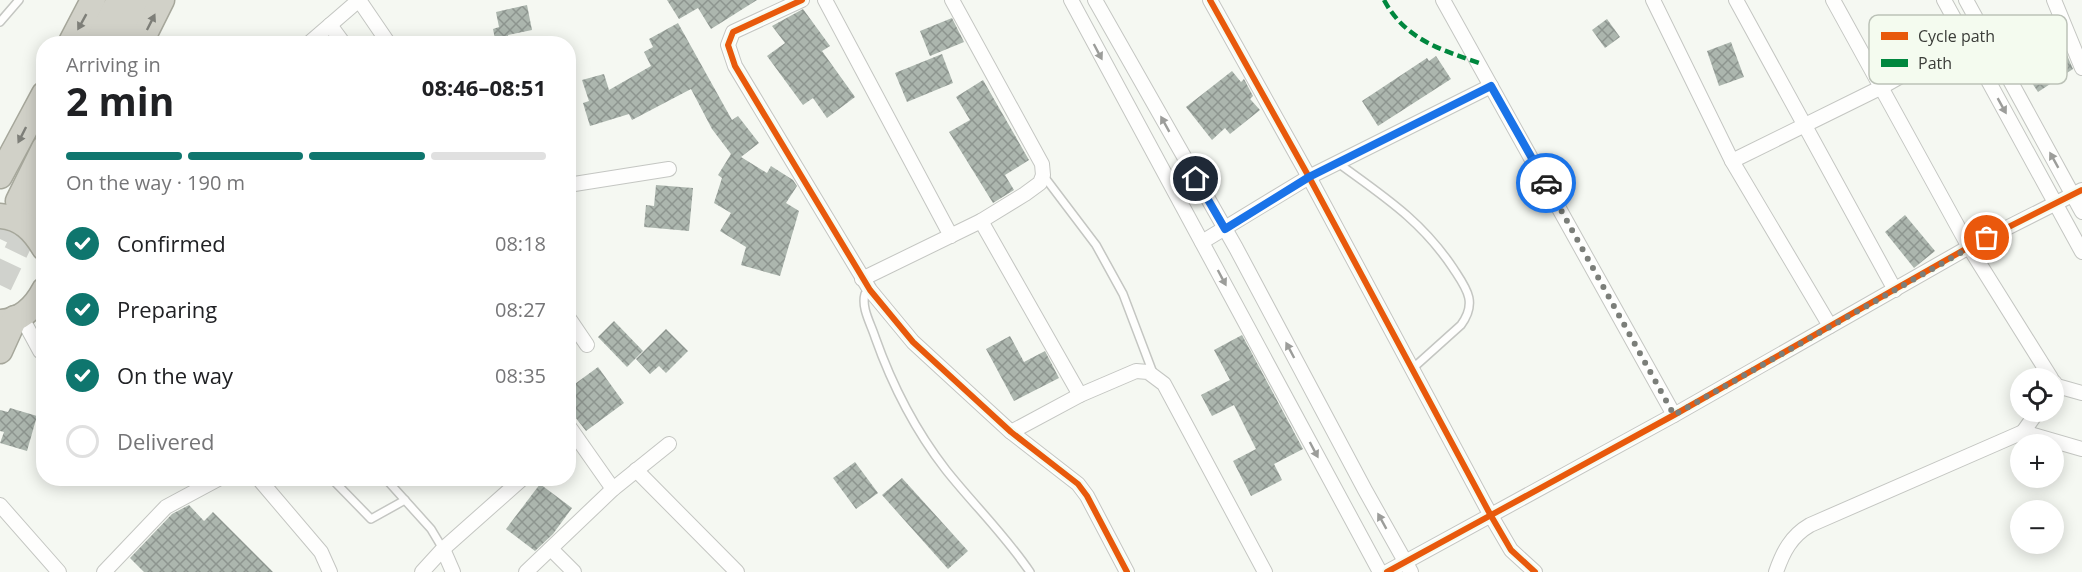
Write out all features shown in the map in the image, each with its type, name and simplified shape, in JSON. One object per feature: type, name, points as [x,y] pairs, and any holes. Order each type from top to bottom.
[{"type":"highway","points":[[74,36],[93,0]]},
{"type":"highway","points":[[100,36],[119,0]]},
{"type":"highway","points":[[124,36],[143,0]]},
{"type":"highway","points":[[144,36],[162,0]]},
{"type":"highway","points":[[0,176],[36,109]]},
{"type":"highway","points":[[36,171],[24,205],[7,216],[23,223],[36,234]]},
{"type":"highway","points":[[0,351],[12,319],[36,303]]},
{"type":"street","points":[[317,36],[359,0],[384,36]]},
{"type":"street","points":[[802,0],[733,32],[728,45],[735,66],[866,284],[913,342],[1011,432],[1082,490],[1126,572]]},
{"type":"street","points":[[825,0],[951,236]]},
{"type":"street","points":[[866,284],[981,221],[1034,188],[1040,183],[1043,175],[1042,164],[951,0]]},
{"type":"street","points":[[1071,0],[1380,572]]},
{"type":"street","points":[[1095,0],[1225,229],[1408,567]]},
{"type":"street","points":[[1210,0],[1309,177],[1490,514],[1511,550],[1535,572]]},
{"type":"street","points":[[1443,0],[1674,415]]},
{"type":"street","points":[[1653,0],[1732,160],[1830,326]]},
{"type":"street","points":[[1736,0],[1894,290]]},
{"type":"street","points":[[1833,0],[1869,67]]},
{"type":"street","points":[[1944,0],[1952,15]]},
{"type":"street","points":[[1966,0],[1975,15]]},
{"type":"street","points":[[2054,0],[2060,15]]},
{"type":"street","points":[[330,25],[338,36]]},
{"type":"street","points":[[2067,32],[2082,68]]},
{"type":"street","points":[[1878,84],[1969,247],[2044,368]]},
{"type":"street","points":[[1732,160],[1887,84]]},
{"type":"street","points":[[1990,84],[2082,252]]},
{"type":"street","points":[[2015,84],[2077,192],[2082,212]]},
{"type":"street","points":[[1202,242],[1309,177],[1491,86]]},
{"type":"street","points":[[576,184],[669,169]]},
{"type":"street","points":[[1388,572],[1408,567],[1490,514],[1674,415],[1969,247],[2077,192]]},
{"type":"street","points":[[981,221],[1080,395]]},
{"type":"street","points":[[12,319],[36,345]]},
{"type":"street","points":[[576,328],[587,345]]},
{"type":"street","points":[[1011,432],[1080,395],[1136,370],[1143,370],[1154,375],[1164,384],[1265,572]]},
{"type":"street","points":[[2064,387],[2082,393]]},
{"type":"street","points":[[1776,572],[1786,548],[1803,529],[1909,480],[2023,432],[2030,422]]},
{"type":"street","points":[[2023,432],[2081,450]]},
{"type":"street","points":[[576,436],[613,489]]},
{"type":"street","points":[[526,572],[613,489],[669,444]]},
{"type":"street","points":[[636,470],[737,572]]},
{"type":"street","points":[[104,572],[166,507],[205,486]]},
{"type":"street","points":[[265,486],[321,552],[330,572]]},
{"type":"street","points":[[422,572],[443,549],[515,486]]},
{"type":"street","points":[[0,505],[59,572]]},
{"type":"street","points":[[443,549],[453,572]]},
{"type":"street","points":[[551,549],[574,572]]},
{"type":"lane","points":[[0,22],[19,0]]},
{"type":"lane","points":[[1338,163],[1421,227],[1468,291],[1470,307],[1468,316],[1412,369]]},
{"type":"lane","points":[[1043,175],[1096,245],[1123,294],[1154,375]]},
{"type":"lane","points":[[866,284],[865,307],[878,346],[910,419],[945,469],[1030,572]]},
{"type":"lane","points":[[339,486],[371,519],[405,500]]},
{"type":"lane","points":[[392,486],[431,529],[443,549]]},
{"type":"building","points":[[667,0],[757,0],[711,29],[698,8],[679,19]]},
{"type":"building","points":[[527,5],[532,30],[508,36],[494,36],[493,29],[499,27],[496,12]]},
{"type":"building","points":[[803,9],[830,46],[822,51],[855,97],[827,118],[813,98],[803,105],[767,56],[785,43],[772,26]]},
{"type":"building","points":[[952,18],[964,42],[930,56],[920,31]]},
{"type":"building","points":[[1607,19],[1620,37],[1605,48],[1592,30]]},
{"type":"building","points":[[678,23],[732,120],[738,116],[759,143],[741,157],[767,173],[771,166],[793,180],[797,186],[786,203],[799,211],[780,276],[741,265],[746,247],[720,231],[731,213],[714,203],[722,178],[718,175],[731,154],[712,129],[691,89],[632,120],[629,114],[590,126],[583,103],[589,101],[582,80],[604,74],[609,90],[651,66],[644,52],[653,47],[649,39]]},
{"type":"building","points":[[1731,42],[1744,77],[1719,86],[1707,51]]},
{"type":"building","points":[[942,54],[953,83],[907,102],[895,73]]},
{"type":"building","points":[[2067,55],[2073,69],[2067,73]]},
{"type":"building","points":[[1436,56],[1451,79],[1378,126],[1362,101],[1427,58],[1429,61]]},
{"type":"building","points":[[1232,71],[1241,82],[1244,79],[1253,96],[1250,99],[1260,110],[1230,134],[1225,128],[1212,140],[1186,107]]},
{"type":"building","points":[[983,80],[1029,160],[1005,175],[1014,190],[993,203],[949,132],[970,120],[956,97]]},
{"type":"building","points":[[2033,84],[2050,84],[2038,92]]},
{"type":"building","points":[[656,185],[693,188],[689,231],[644,227],[646,205],[654,206]]},
{"type":"building","points":[[1905,215],[1935,251],[1914,268],[1885,232]]},
{"type":"building","points":[[614,321],[643,351],[627,367],[598,337]]},
{"type":"building","points":[[666,329],[688,351],[666,373],[659,366],[650,374],[636,359]]},
{"type":"building","points":[[1242,335],[1303,449],[1274,464],[1282,480],[1251,496],[1233,461],[1256,449],[1234,405],[1212,416],[1201,395],[1230,380],[1214,350]]},
{"type":"building","points":[[1010,336],[1024,362],[1045,351],[1059,378],[1014,401],[986,349]]},
{"type":"building","points":[[598,367],[624,403],[586,431],[576,418],[576,383]]},
{"type":"building","points":[[10,408],[36,416],[27,451],[0,443],[4,432],[0,431],[0,410],[8,412]]},
{"type":"building","points":[[855,462],[878,493],[856,509],[833,478]]},
{"type":"building","points":[[902,478],[968,551],[948,569],[882,495]]},
{"type":"building","points":[[538,486],[543,486],[572,508],[553,534],[535,551],[506,529]]},
{"type":"building","points":[[189,505],[204,521],[213,512],[273,572],[144,572],[130,558],[172,514]]},
{"type":"tunnel","points":[[0,239],[18,201]]},
{"type":"tunnel","points":[[0,285],[36,210]]},
{"type":"marked path","points":[[1384,0],[1402,24],[1424,41],[1479,63]]},
{"type":"cycle path","points":[[802,0],[733,32],[728,45],[735,66],[870,290],[913,342],[1011,432],[1078,484],[1087,496],[1127,572]]},
{"type":"cycle path","points":[[1210,0],[1309,177],[1490,514],[1511,550],[1535,572]]},
{"type":"cycle path","points":[[1387,572],[1674,415],[1969,247],[2082,190]]},
{"type":"way so far","points":[[1546,183],[1674,415],[1987,238]]},
{"type":"route","points":[[1196,179],[1225,229],[1309,177],[1491,86],[1546,183]]}]
